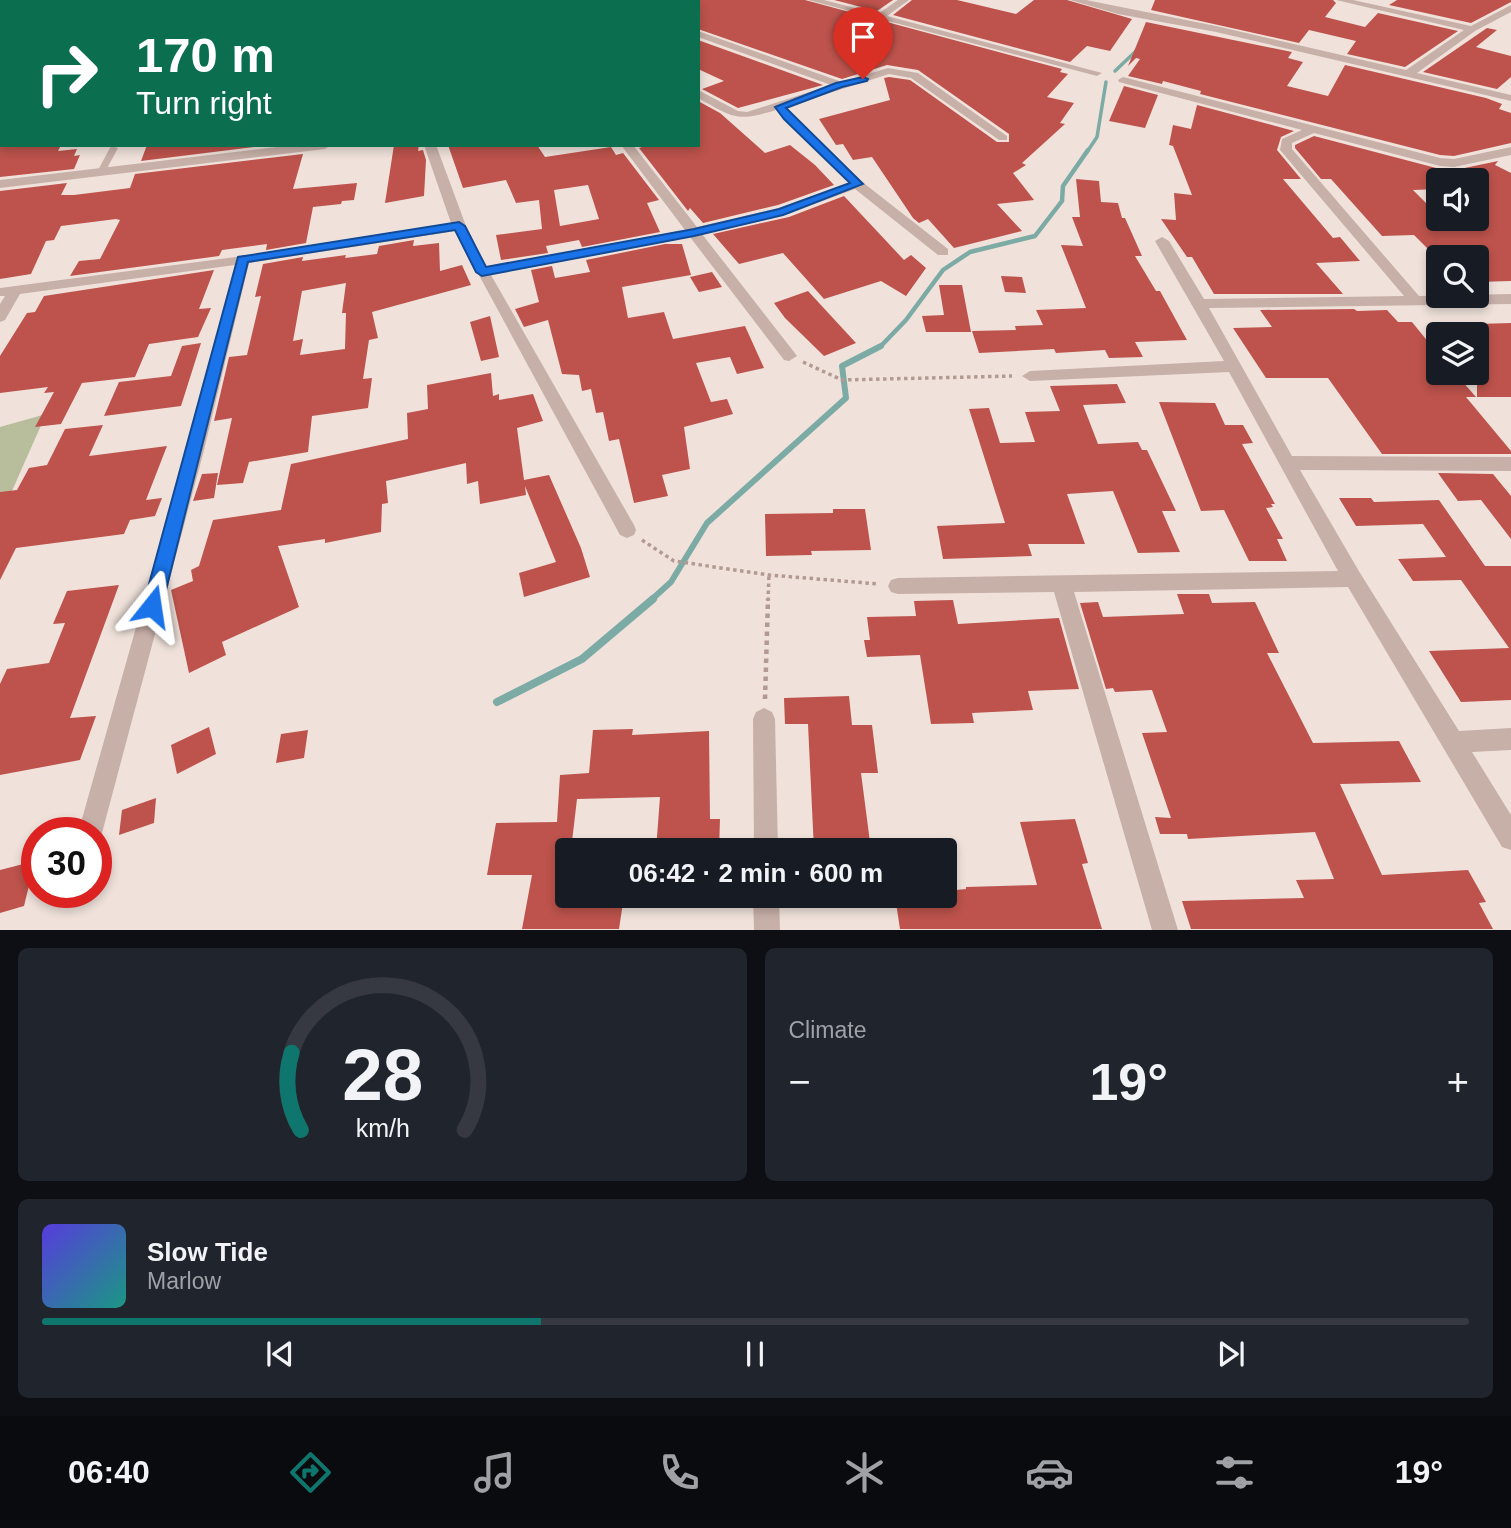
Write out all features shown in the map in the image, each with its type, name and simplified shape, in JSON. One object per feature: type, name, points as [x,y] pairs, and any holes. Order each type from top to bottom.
[{"type":"street","points":[[813,0],[1097,73]]},
{"type":"street","points":[[880,17],[904,0]]},
{"type":"street","points":[[1075,0],[1118,11],[1216,29],[1511,98]]},
{"type":"street","points":[[1341,0],[1472,29]]},
{"type":"street","points":[[1408,74],[1472,29],[1511,8]]},
{"type":"street","points":[[700,35],[839,85]]},
{"type":"street","points":[[700,94],[740,115],[780,107],[839,85],[892,70],[914,75],[1003,138]]},
{"type":"street","points":[[1123,80],[1447,163],[1511,151]]},
{"type":"street","points":[[780,107],[857,184],[943,252]]},
{"type":"street","points":[[1312,129],[1286,141],[1286,150],[1415,299]]},
{"type":"street","points":[[0,184],[308,147]]},
{"type":"street","points":[[431,147],[459,226],[482,272],[627,530]]},
{"type":"street","points":[[629,147],[789,356]]},
{"type":"street","points":[[482,272],[694,232],[783,211],[857,184]]},
{"type":"street","points":[[0,317],[7,291],[243,260],[459,226]]},
{"type":"street","points":[[1163,241],[1201,304],[1353,579],[1455,742],[1511,838]]},
{"type":"street","points":[[94,817],[194,454],[243,260]]},
{"type":"street","points":[[1201,304],[1511,299]]},
{"type":"street","points":[[1030,376],[1233,366]]},
{"type":"street","points":[[1289,463],[1511,464]]},
{"type":"street","points":[[898,586],[1353,579]]},
{"type":"street","points":[[1062,585],[1165,929]]},
{"type":"street","points":[[764,719],[765,838]]},
{"type":"street","points":[[1455,742],[1511,739]]},
{"type":"street","points":[[766,908],[766,929]]},
{"type":"lane","points":[[101,172],[114,148]]},
{"type":"path","points":[[789,356],[842,380],[1030,376]]},
{"type":"path","points":[[627,530],[674,561],[769,575],[898,586]]},
{"type":"path","points":[[764,719],[769,575]]},
{"type":"green space","points":[[46,414],[0,518],[0,427]]},
{"type":"building","points":[[700,0],[805,0],[1062,69],[1060,72],[1068,74],[1047,97],[1074,103],[1060,123],[1065,124],[1022,163],[1026,165],[1013,173],[1034,200],[997,204],[1022,231],[954,248],[928,219],[919,223],[913,218],[872,157],[853,160],[843,144],[836,145],[819,119],[890,100],[884,78],[889,77],[910,80],[997,142],[1009,142],[1009,134],[918,70],[887,65],[842,79],[700,30]]},
{"type":"building","points":[[834,0],[893,0],[877,11]]},
{"type":"building","points":[[912,0],[957,0],[1016,14],[1034,0],[1067,0],[1132,19],[1110,51],[1087,46],[1070,62],[893,15]]},
{"type":"building","points":[[1155,0],[1333,0],[1336,3],[1325,17],[1365,27],[1378,13],[1458,31],[1405,67],[1347,54],[1356,41],[1309,30],[1299,43],[1151,10]]},
{"type":"building","points":[[1397,0],[1511,2],[1471,23],[1389,5]]},
{"type":"building","points":[[1146,22],[1292,52],[1288,58],[1303,62],[1287,86],[1328,96],[1345,65],[1486,98],[1502,104],[1499,109],[1511,113],[1511,143],[1454,156],[1440,155],[1200,94],[1201,91],[1163,81],[1162,84],[1128,76],[1140,59],[1136,58],[1128,66]]},
{"type":"building","points":[[1487,28],[1497,30],[1476,47],[1511,56],[1511,77],[1497,89],[1423,72]]},
{"type":"building","points":[[700,41],[823,85],[738,108],[702,89],[724,81],[700,70]]},
{"type":"building","points":[[1124,86],[1158,95],[1145,128],[1109,121]]},
{"type":"building","points":[[700,102],[720,113],[765,153],[790,145],[834,185],[778,205],[703,223],[690,208],[688,211],[639,148],[700,147]]},
{"type":"building","points":[[1197,105],[1294,131],[1281,137],[1277,150],[1301,179],[1283,179],[1333,238],[1340,237],[1360,261],[1316,263],[1343,294],[1214,294],[1192,257],[1187,257],[1161,219],[1176,220],[1174,193],[1192,195],[1173,146],[1169,145],[1173,125],[1191,129]]},
{"type":"building","points":[[1314,136],[1436,168],[1426,168],[1426,189],[1413,190],[1426,203],[1426,231],[1489,231],[1489,168],[1465,168],[1498,161],[1495,165],[1511,173],[1511,281],[1489,282],[1489,245],[1426,247],[1414,235],[1382,236],[1331,179],[1321,179],[1295,145]]},
{"type":"building","points":[[0,147],[60,147],[58,151],[77,149],[74,156],[80,155],[74,169],[0,177]]},
{"type":"building","points":[[146,147],[253,147],[141,161]]},
{"type":"building","points":[[394,147],[419,147],[418,151],[423,150],[426,160],[424,196],[385,203]]},
{"type":"building","points":[[449,147],[538,147],[545,157],[611,147],[616,155],[623,153],[659,200],[647,203],[660,232],[582,247],[579,240],[546,246],[548,253],[501,260],[496,235],[542,229],[539,200],[516,203],[506,180],[463,188]],"holes":[[[588,185],[599,219],[560,226],[554,190]]]},
{"type":"building","points":[[303,154],[293,189],[357,183],[354,200],[313,207],[306,243],[266,250],[267,244],[222,250],[219,256],[70,276],[79,261],[100,259],[120,220],[116,219],[61,226],[54,240],[46,241],[31,274],[0,279],[0,191],[67,183],[61,195],[74,195],[130,188],[135,174]]},
{"type":"building","points":[[1076,179],[1099,181],[1101,202],[1118,203],[1122,218],[1125,218],[1142,256],[1135,256],[1156,291],[1160,291],[1187,340],[1135,342],[1143,357],[1109,358],[1105,350],[1056,353],[1054,349],[979,353],[972,331],[1016,330],[1015,326],[1043,325],[1036,310],[1086,308],[1061,245],[1083,246],[1072,217],[1080,217]]},
{"type":"building","points":[[844,196],[904,260],[911,255],[926,268],[906,296],[881,281],[824,299],[783,253],[739,264],[713,234],[789,217]]},
{"type":"building","points":[[414,240],[413,246],[439,243],[440,271],[462,265],[471,285],[372,312],[378,338],[369,340],[363,379],[372,378],[368,408],[312,416],[308,452],[249,462],[243,483],[217,485],[232,418],[214,421],[229,357],[247,355],[261,296],[255,297],[263,264],[303,257],[302,261],[377,254],[379,246]],"holes":[[[346,283],[342,313],[346,313],[345,349],[300,355],[303,339],[293,341],[302,291]]]},
{"type":"building","points":[[665,244],[682,244],[691,275],[622,287],[628,318],[664,312],[673,339],[745,326],[764,368],[737,374],[730,357],[696,363],[711,402],[727,399],[733,414],[684,427],[690,469],[662,475],[668,496],[634,503],[619,439],[609,441],[603,412],[596,413],[591,389],[582,391],[579,375],[562,374],[548,320],[524,327],[515,309],[539,302],[531,270],[552,266],[555,278],[590,272],[586,260]]},
{"type":"building","points":[[214,270],[199,309],[211,308],[198,337],[149,344],[135,377],[82,383],[61,424],[35,427],[54,392],[44,393],[48,387],[0,393],[0,356],[27,313],[35,312],[44,296]]},
{"type":"building","points":[[712,272],[722,287],[699,292],[690,277]]},
{"type":"building","points":[[1001,276],[1022,277],[1026,293],[1005,292]]},
{"type":"building","points":[[939,285],[962,285],[971,332],[926,332],[922,316],[944,315]]},
{"type":"building","points":[[808,291],[856,343],[824,356],[785,318],[774,303]]},
{"type":"building","points":[[1260,310],[1387,310],[1398,322],[1412,322],[1426,339],[1426,385],[1466,385],[1476,397],[1466,397],[1511,454],[1382,454],[1328,378],[1266,378],[1233,328],[1272,327]]},
{"type":"building","points":[[490,316],[499,357],[481,361],[470,322]]},
{"type":"building","points":[[1511,323],[1511,397],[1477,397],[1477,385],[1489,385],[1489,324]]},
{"type":"building","points":[[201,343],[181,406],[104,416],[119,382],[171,376],[182,346]]},
{"type":"building","points":[[491,373],[493,396],[499,394],[499,400],[533,394],[543,421],[517,428],[524,480],[549,475],[581,548],[590,577],[524,597],[519,573],[556,562],[525,486],[526,495],[480,504],[478,481],[467,484],[466,463],[386,481],[388,503],[382,504],[381,532],[325,543],[325,539],[278,546],[299,607],[222,642],[226,655],[189,673],[171,590],[193,581],[191,570],[199,566],[213,520],[281,510],[291,464],[408,439],[407,413],[428,409],[427,385]]},
{"type":"building","points":[[1117,384],[1126,403],[1083,405],[1098,444],[1138,442],[1142,450],[1147,450],[1176,511],[1162,511],[1180,552],[1138,553],[1113,491],[1067,494],[1085,544],[1028,544],[1032,556],[943,559],[937,526],[1005,523],[969,409],[989,408],[1000,443],[1035,442],[1025,412],[1060,411],[1050,386]]},
{"type":"building","points":[[1159,402],[1215,403],[1225,425],[1243,425],[1253,443],[1242,444],[1275,504],[1266,508],[1283,539],[1277,539],[1287,561],[1249,561],[1224,510],[1201,511]]},
{"type":"building","points":[[103,425],[89,456],[167,446],[146,500],[162,498],[155,516],[130,520],[124,534],[16,548],[0,580],[0,492],[17,490],[29,468],[47,465],[65,429]]},
{"type":"building","points":[[218,473],[214,498],[193,501],[202,474]]},
{"type":"building","points":[[1438,473],[1493,474],[1511,496],[1511,539],[1481,500],[1458,501]]},
{"type":"building","points":[[1339,498],[1371,498],[1374,502],[1439,500],[1485,566],[1511,566],[1511,700],[1461,702],[1429,651],[1509,648],[1461,580],[1413,581],[1398,559],[1446,557],[1423,524],[1356,526]]},
{"type":"building","points":[[833,509],[865,509],[871,550],[811,551],[812,555],[766,556],[765,514],[833,513]]},
{"type":"building","points":[[119,585],[70,718],[96,716],[80,760],[0,775],[0,684],[7,669],[49,663],[65,623],[53,624],[67,591]]},
{"type":"building","points":[[1177,594],[1209,594],[1212,603],[1255,602],[1279,653],[1267,653],[1313,743],[1399,741],[1421,782],[1340,784],[1382,875],[1468,870],[1486,902],[1479,903],[1493,929],[1191,929],[1182,901],[1304,898],[1296,880],[1334,879],[1315,832],[1188,839],[1187,834],[1160,834],[1155,817],[1171,818],[1142,733],[1167,732],[1152,690],[1115,692],[1113,688],[1106,689],[1080,603],[1098,602],[1103,617],[1184,614]]},
{"type":"building","points":[[953,600],[958,624],[1059,618],[1079,689],[1028,691],[1033,710],[972,713],[974,723],[931,724],[920,655],[867,657],[864,640],[870,640],[867,617],[916,616],[914,601]]},
{"type":"building","points":[[849,696],[852,725],[872,725],[878,773],[861,773],[869,838],[813,838],[808,724],[785,724],[784,698]]},
{"type":"building","points":[[209,727],[216,754],[177,774],[171,745]]},
{"type":"building","points":[[633,729],[632,735],[709,731],[710,819],[720,819],[719,838],[657,838],[660,797],[577,799],[572,838],[555,838],[555,908],[622,908],[619,929],[522,929],[532,875],[487,875],[496,823],[557,822],[560,775],[589,773],[593,730]]},
{"type":"building","points":[[308,730],[304,758],[276,763],[281,734]]},
{"type":"building","points":[[156,798],[154,823],[119,835],[122,810]]},
{"type":"building","points":[[1075,819],[1088,863],[1082,864],[1102,929],[900,929],[897,908],[957,908],[957,890],[966,887],[1037,885],[1020,822]]},
{"type":"building","points":[[21,865],[21,907],[0,913],[0,870]]},
{"type":"waterway","points":[[1115,71],[1136,51]]},
{"type":"waterway","points":[[1087,152],[1097,137],[1106,82]]},
{"type":"waterway","points":[[881,346],[906,320],[943,270],[970,252],[1035,236],[1062,201],[1063,186],[1088,150]]},
{"type":"waterway","points":[[650,601],[671,582],[707,523],[846,398],[842,366],[881,346]]},
{"type":"waterway","points":[[497,702],[582,659],[653,599]]},
{"type":"route","points":[[152,606],[243,260],[459,226],[482,272],[694,232],[783,211],[857,184],[780,107],[863,79]]}]
